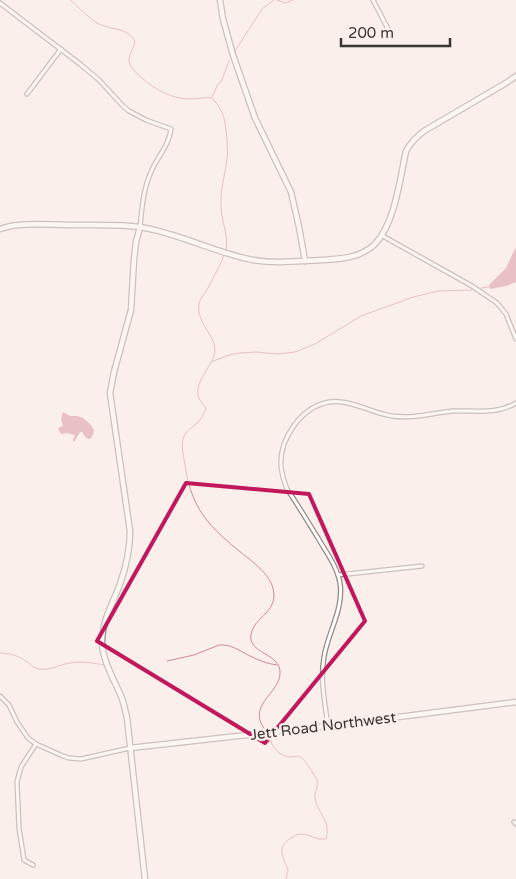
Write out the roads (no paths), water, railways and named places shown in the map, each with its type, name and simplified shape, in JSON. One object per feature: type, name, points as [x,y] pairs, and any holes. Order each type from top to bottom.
[{"type":"street","points":[[220,0],[233,55],[255,118],[291,192],[305,261]]},
{"type":"street","points":[[373,0],[388,29]]},
{"type":"street","points":[[0,3],[80,64],[99,80],[129,111],[146,120],[171,129],[168,143],[154,166],[143,196],[134,259],[131,310],[110,393],[130,531],[130,543],[124,574],[106,621],[102,641],[103,651],[125,708],[145,879]]},
{"type":"street","points":[[27,94],[61,50]]},
{"type":"street","points":[[0,229],[19,225],[140,227],[184,238],[252,260],[305,261],[356,256],[371,248],[382,235],[392,212],[406,151],[414,138],[516,76]]},
{"type":"street","points":[[382,235],[472,286],[497,303],[506,314],[516,339]]},
{"type":"street","points":[[328,726],[322,669],[326,648],[340,604],[340,589],[338,575],[332,561],[288,489],[282,474],[281,460],[284,446],[291,430],[302,416],[319,405],[328,402],[353,404],[385,415],[409,417],[452,411],[496,411],[516,404]]},
{"type":"street","points":[[338,575],[422,566]]},
{"type":"street","points":[[0,696],[9,705],[16,722],[22,730],[36,744],[62,756],[75,759],[86,758],[130,748]]},
{"type":"street","name":"Jett Road Northwest","points":[[130,748],[328,726],[516,702]]},
{"type":"street","points":[[33,865],[24,860],[23,855],[19,828],[17,782],[21,767],[36,744]]},
{"type":"waterway","points":[[70,0],[97,23],[123,31],[131,36],[135,41],[129,63],[138,74],[153,86],[164,93],[181,98],[212,98],[220,108],[225,122],[227,140],[227,157],[221,199],[221,211],[227,245],[226,251]]},
{"type":"waterway","points":[[235,51],[262,9],[274,0]]},
{"type":"waterway","points":[[277,0],[285,3],[293,0]]},
{"type":"waterway","points":[[212,97],[218,84],[221,82],[229,61]]},
{"type":"waterway","points":[[224,255],[199,305],[200,317],[215,346],[212,361],[199,384],[198,390],[198,396],[206,409],[198,422],[185,434],[182,449],[190,489],[200,511],[220,534],[256,564],[266,575],[273,588],[274,596],[271,607],[253,628],[251,634],[251,641],[254,646],[271,657],[279,667],[278,681],[261,707],[259,714],[266,731]]},
{"type":"waterway","points":[[481,288],[489,287]]},
{"type":"waterway","points":[[211,362],[239,353],[278,354],[295,352],[315,344],[361,316],[413,297],[439,291],[472,290]]},
{"type":"waterway","points":[[167,661],[194,655],[223,645],[277,665]]},
{"type":"waterway","points":[[0,653],[17,656],[39,669],[50,669],[74,662],[105,665]]},
{"type":"waterway","points":[[269,734],[273,747],[277,751],[285,756],[298,756],[302,758],[315,775],[317,780],[315,799],[327,827],[326,839],[299,834],[286,842],[282,849],[288,870],[286,879]]}]
